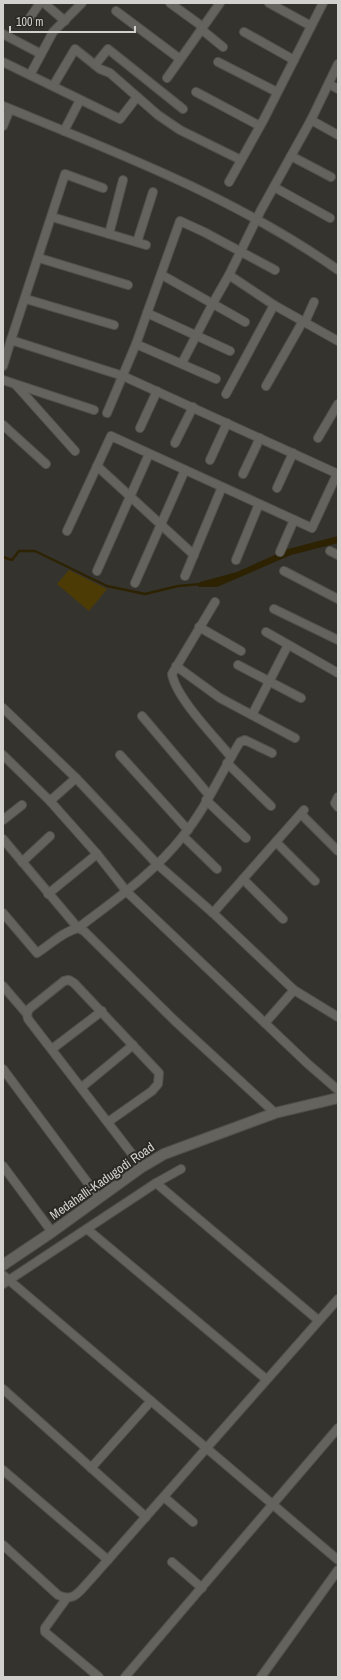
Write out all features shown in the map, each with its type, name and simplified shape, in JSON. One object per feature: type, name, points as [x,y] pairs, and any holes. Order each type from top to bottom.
[{"type":"street","points":[[29,19],[40,3],[65,21]]},
{"type":"street","points":[[30,74],[53,32],[82,3]]},
{"type":"street","points":[[170,3],[202,28],[223,47]]},
{"type":"street","points":[[167,78],[220,3]]},
{"type":"street","points":[[269,3],[311,26]]},
{"type":"street","points":[[229,182],[278,92],[323,3]]},
{"type":"street","points":[[116,11],[180,59]]},
{"type":"street","points":[[244,32],[294,60]]},
{"type":"street","points":[[3,34],[41,54]]},
{"type":"street","points":[[54,86],[75,49],[95,65],[110,73],[158,115],[180,130],[241,160]]},
{"type":"street","points":[[95,65],[108,49],[183,109]]},
{"type":"street","points":[[3,62],[120,119],[136,97]]},
{"type":"street","points":[[218,62],[278,92]]},
{"type":"street","points":[[182,363],[257,219],[311,120],[338,64]]},
{"type":"street","points":[[329,84],[338,89]]},
{"type":"street","points":[[196,92],[260,126]]},
{"type":"street","points":[[64,131],[80,100]]},
{"type":"street","points":[[3,126],[7,108],[157,170],[257,219],[338,270]]},
{"type":"street","points":[[311,120],[338,135]]},
{"type":"street","points":[[291,156],[331,177]]},
{"type":"street","points":[[3,366],[26,299],[65,174],[103,188]]},
{"type":"street","points":[[109,234],[123,180]]},
{"type":"street","points":[[274,187],[330,218]]},
{"type":"street","points":[[52,217],[142,243],[153,192]]},
{"type":"street","points":[[107,413],[136,344],[162,275],[180,221],[204,232],[275,270]]},
{"type":"street","points":[[39,258],[128,285]]},
{"type":"street","points":[[162,275],[245,322]]},
{"type":"street","points":[[229,275],[274,305],[338,341]]},
{"type":"street","points":[[26,299],[114,325]]},
{"type":"street","points":[[266,386],[304,322],[314,302]]},
{"type":"street","points":[[226,394],[274,305]]},
{"type":"street","points":[[147,313],[230,351]]},
{"type":"street","points":[[12,340],[123,376],[338,474],[312,528],[111,436],[67,531]]},
{"type":"street","points":[[136,344],[216,379]]},
{"type":"street","points":[[3,380],[94,410]]},
{"type":"street","points":[[16,384],[75,451]]},
{"type":"street","points":[[140,428],[157,391]]},
{"type":"street","points":[[318,438],[338,404]]},
{"type":"street","points":[[175,443],[193,407]]},
{"type":"street","points":[[210,460],[227,423]]},
{"type":"street","points":[[3,426],[46,464]]},
{"type":"street","points":[[243,474],[260,438]]},
{"type":"street","points":[[277,488],[293,453]]},
{"type":"street","points":[[97,571],[149,454]]},
{"type":"street","points":[[97,466],[130,498],[194,555]]},
{"type":"street","points":[[135,583],[185,470]]},
{"type":"street","points":[[185,576],[222,486]]},
{"type":"street","points":[[236,560],[259,504]]},
{"type":"street","points":[[280,552],[294,520]]},
{"type":"street","points":[[284,571],[338,599]]},
{"type":"street","points":[[215,602],[176,666],[172,674],[173,682],[180,694],[229,760],[271,806]]},
{"type":"street","points":[[274,609],[338,640]]},
{"type":"street","points":[[199,627],[240,651]]},
{"type":"street","points":[[266,632],[338,673]]},
{"type":"street","points":[[252,715],[288,645]]},
{"type":"street","points":[[238,665],[302,698]]},
{"type":"street","points":[[176,666],[220,698],[295,738]]},
{"type":"street","points":[[3,708],[76,778],[157,864],[213,913],[294,990],[338,1017]]},
{"type":"street","points":[[142,716],[208,798],[246,838]]},
{"type":"street","points":[[3,913],[37,953],[70,930],[78,928],[127,892],[157,864],[186,833],[240,742],[245,740],[272,753]]},
{"type":"street","points":[[3,755],[50,801],[97,854],[127,892],[308,1064],[338,1090]]},
{"type":"street","points":[[120,755],[217,869]]},
{"type":"street","points":[[50,801],[76,778]]},
{"type":"street","points":[[338,797],[335,803],[338,807]]},
{"type":"street","points":[[3,820],[22,805]]},
{"type":"street","points":[[213,913],[303,812],[338,851]]},
{"type":"street","points":[[22,862],[50,836]]},
{"type":"street","points":[[3,839],[78,928],[84,931],[175,1021],[275,1113]]},
{"type":"street","points":[[276,842],[315,881]]},
{"type":"street","points":[[48,894],[97,854]]},
{"type":"street","points":[[243,879],[283,919]]},
{"type":"street","points":[[27,1014],[29,1009],[64,980],[69,980],[102,1011],[159,1074],[160,1078],[158,1084],[152,1091],[108,1122]]},
{"type":"street","points":[[3,986],[27,1014],[28,1019],[82,1087],[142,1167]]},
{"type":"street","points":[[265,1023],[294,990]]},
{"type":"street","points":[[52,1049],[102,1011]]},
{"type":"street","points":[[82,1087],[133,1045]]},
{"type":"street","points":[[3,1069],[99,1198]]},
{"type":"street","name":"Medahalli-Kadugodi Road","points":[[3,1264],[52,1232],[142,1167],[164,1154],[275,1113],[338,1098]]},
{"type":"street","points":[[3,1166],[52,1232]]},
{"type":"street","points":[[181,1169],[156,1183],[87,1229],[5,1280],[151,1401],[338,1560]]},
{"type":"street","points":[[156,1183],[318,1320]]},
{"type":"street","points":[[87,1229],[266,1379]]},
{"type":"street","points":[[3,1545],[58,1595],[66,1599],[73,1598],[338,1299]]},
{"type":"street","points":[[3,1389],[146,1517]]},
{"type":"street","points":[[91,1468],[151,1401]]},
{"type":"street","points":[[125,1677],[338,1428]]},
{"type":"street","points":[[3,1470],[108,1560]]},
{"type":"street","points":[[164,1497],[193,1522]]},
{"type":"street","points":[[172,1562],[202,1588]]},
{"type":"street","points":[[261,1677],[338,1570]]},
{"type":"street","points":[[66,1599],[45,1628],[45,1632],[99,1677]]},
{"type":"shaded area","points":[[338,536],[338,543],[291,555],[217,587],[198,587],[200,582],[237,572],[288,549]]},
{"type":"shaded area","points":[[69,570],[107,589],[89,611],[57,584]]},
{"type":"waterway","points":[[3,557],[12,560],[19,551],[35,551],[107,586],[145,594],[178,586],[202,584]]}]
